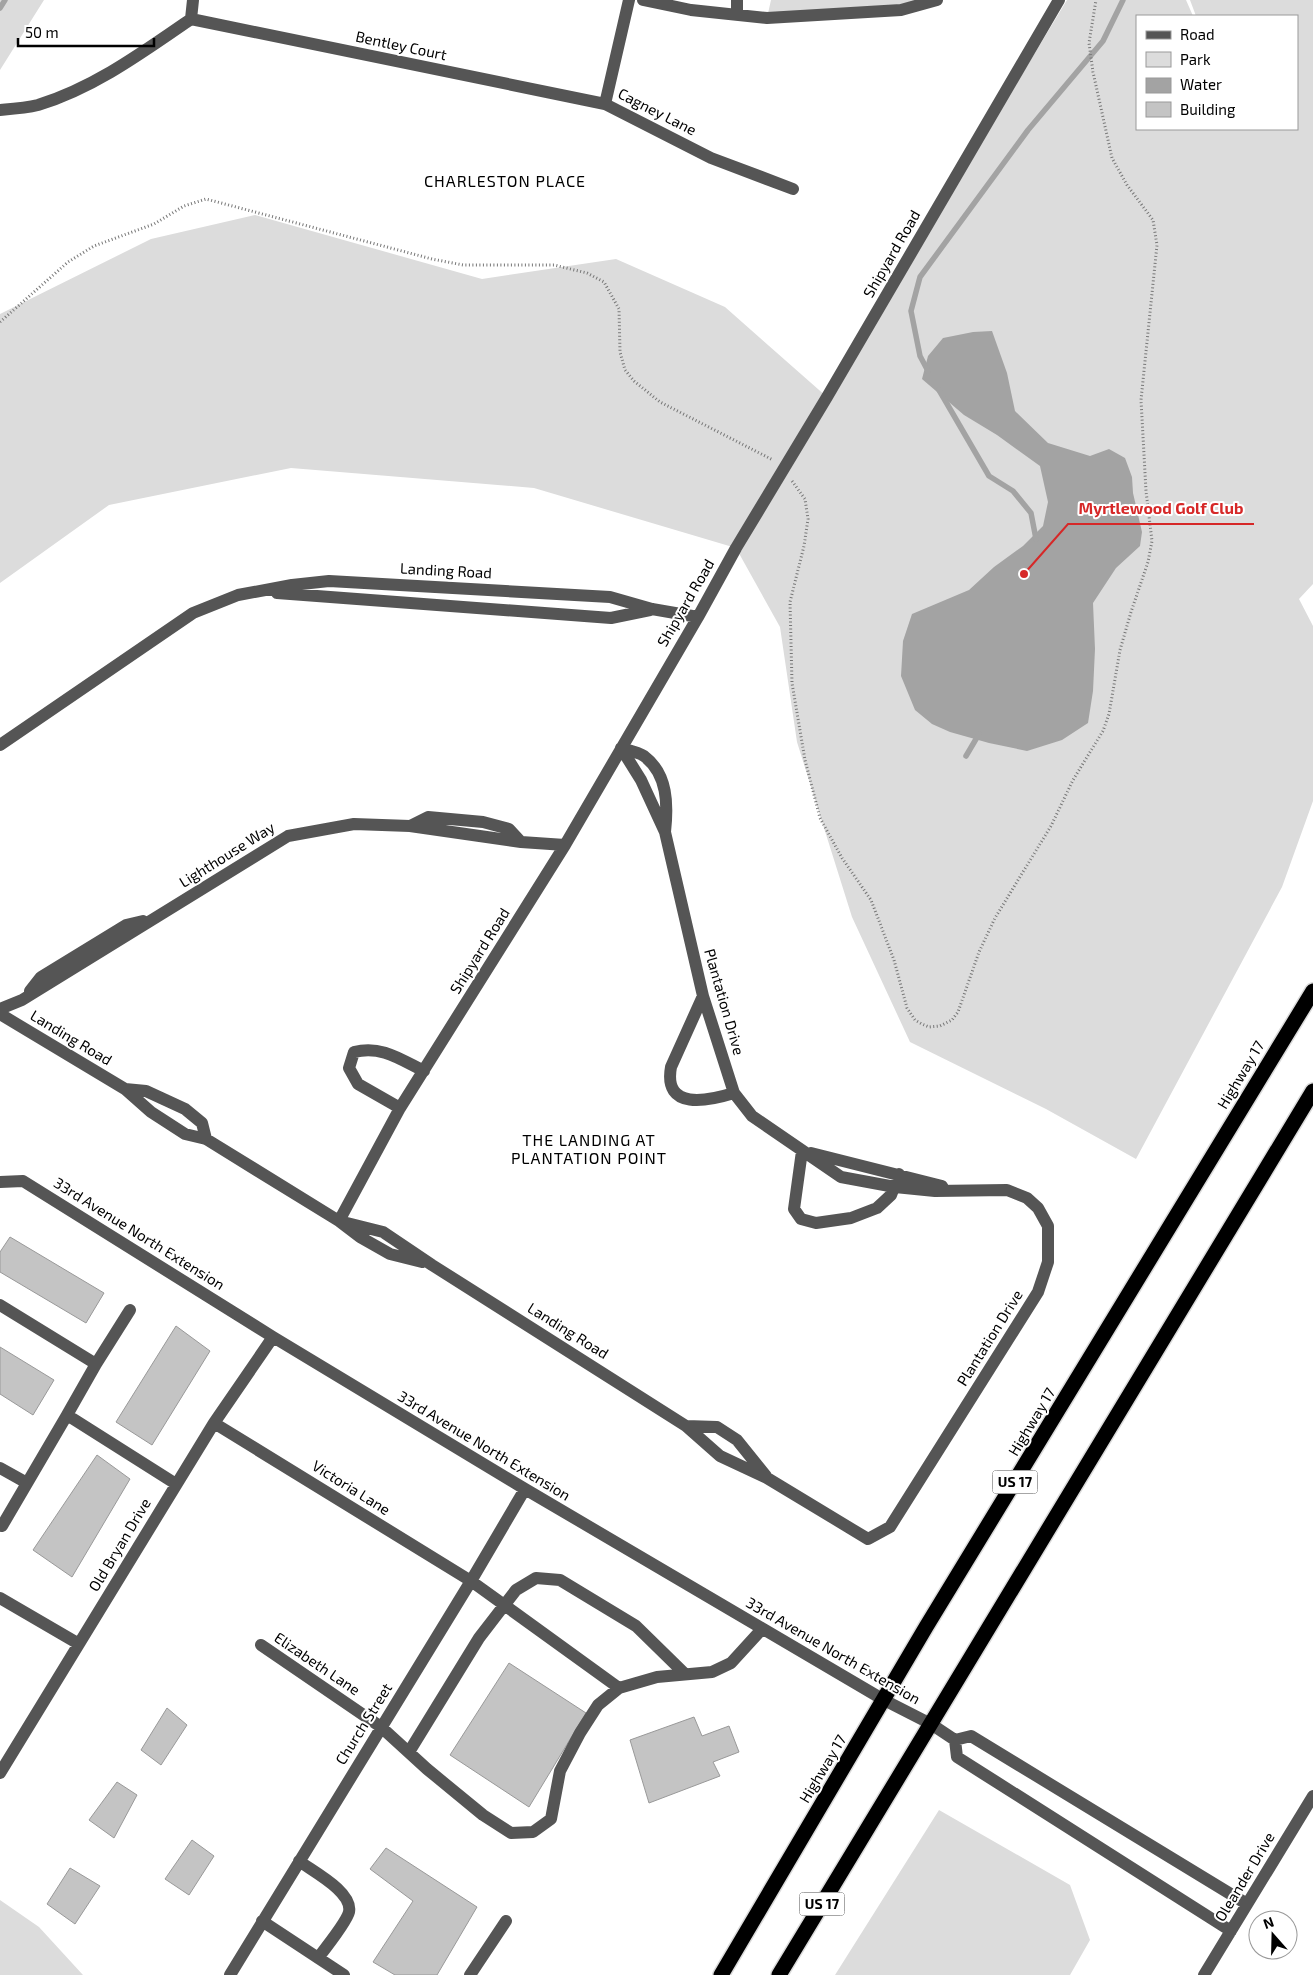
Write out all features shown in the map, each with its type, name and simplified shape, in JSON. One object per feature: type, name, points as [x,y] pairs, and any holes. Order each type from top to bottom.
[{"type":"highway","name":"Highway 17","points":[[721,1975],[926,1627],[1313,991]]},
{"type":"highway","name":"US 17","points":[[779,1975],[1313,1090]]},
{"type":"street","points":[[0,110],[36,106],[79,90],[132,59],[191,19],[193,0]]},
{"type":"street","name":"Cagney Lane","points":[[629,0],[605,104],[711,158],[793,189]]},
{"type":"street","points":[[642,0],[690,10],[767,18],[901,10],[937,0]]},
{"type":"street","points":[[737,0],[737,15]]},
{"type":"street","name":"Shipyard Road","points":[[339,1221],[400,1108],[565,844],[736,548],[1059,0]]},
{"type":"street","name":"Bentley Court","points":[[191,19],[605,104]]},
{"type":"street","name":"Landing Road","points":[[0,745],[193,613],[238,595],[292,585],[329,581],[610,597],[652,609],[698,616]]},
{"type":"street","points":[[486,609],[488,590]]},
{"type":"street","name":"Landing Road","points":[[238,595],[286,593],[611,618],[652,609]]},
{"type":"street","name":"Plantation Drive","points":[[621,748],[641,780],[665,832],[703,996],[734,1094],[752,1116],[841,1177],[895,1188],[935,1191],[1007,1190],[1027,1198],[1038,1208],[1048,1226],[1048,1262],[1038,1292],[890,1527],[868,1539]]},
{"type":"street","name":"Plantation Drive","points":[[621,748],[642,755],[656,768],[663,784],[668,807],[665,832]]},
{"type":"street","name":"Lighthouse Way","points":[[0,1009],[22,1000],[288,836],[354,824],[410,826],[521,842],[565,844]]},
{"type":"street","points":[[703,996],[671,1067],[671,1086],[680,1097],[690,1100],[713,1100],[734,1094]]},
{"type":"street","name":"Landing Road","points":[[0,1014],[125,1089],[151,1112],[185,1134],[206,1139],[339,1221],[360,1237],[390,1254],[432,1265],[686,1426],[720,1456],[767,1478],[868,1539]]},
{"type":"street","points":[[400,1108],[358,1084],[349,1068],[354,1052],[367,1048],[384,1052],[424,1071]]},
{"type":"street","name":"Landing Road","points":[[125,1089],[146,1091],[185,1109],[202,1122],[206,1139]]},
{"type":"street","points":[[802,1151],[794,1209],[801,1219],[816,1223],[851,1218],[877,1208],[891,1196],[899,1174]]},
{"type":"street","name":"Plantation Drive","points":[[802,1151],[899,1174],[958,1191]]},
{"type":"street","name":"33rd Avenue North Extension","points":[[0,1182],[23,1181],[273,1337],[524,1489],[884,1700],[930,1724],[954,1740]]},
{"type":"street","points":[[0,1306],[96,1364]]},
{"type":"street","points":[[2,1526],[96,1364],[130,1310]]},
{"type":"street","name":"Old Bryan Drive","points":[[0,1773],[214,1422],[273,1337]]},
{"type":"street","points":[[68,1415],[176,1484]]},
{"type":"street","name":"Victoria Lane","points":[[214,1422],[471,1581],[619,1688]]},
{"type":"street","name":"Landing Road","points":[[686,1426],[717,1427],[736,1440],[767,1478]]},
{"type":"street","points":[[0,1468],[27,1483]]},
{"type":"street","name":"Church Street","points":[[230,1975],[471,1581],[524,1489]]},
{"type":"street","points":[[409,1752],[479,1638],[516,1590],[536,1578],[560,1580],[636,1626],[685,1674]]},
{"type":"street","points":[[0,1598],[78,1644]]},
{"type":"street","points":[[619,1688],[657,1677],[712,1672],[732,1663],[762,1629]]},
{"type":"street","name":"Elizabeth Lane","points":[[261,1645],[381,1726],[483,1814],[511,1833],[533,1832],[551,1818],[560,1771],[580,1733],[598,1705],[619,1688]]},
{"type":"street","points":[[1231,1931],[956,1757],[954,1740],[971,1736],[1247,1904]]},
{"type":"street","name":"Oleander Drive","points":[[1204,1975],[1313,1796]]},
{"type":"street","points":[[299,1861],[341,1891],[349,1901],[349,1913],[318,1958]]},
{"type":"street","points":[[262,1921],[344,1975]]},
{"type":"street","points":[[470,1975],[506,1921]]},
{"type":"path","points":[[0,322],[68,262],[94,246],[154,224],[184,206],[206,199],[432,260],[462,265],[554,265],[587,273],[604,282],[619,309],[620,352],[625,370],[634,381],[660,402],[775,462],[805,499],[808,520],[804,546],[790,602],[792,682],[805,760],[820,818],[842,858],[872,900],[894,960],[906,1008],[915,1020],[922,1024],[929,1027],[940,1026],[952,1020],[958,1012],[979,952],[996,918],[1051,826],[1073,780],[1103,731],[1109,714],[1120,650],[1148,562],[1152,541],[1146,491],[1141,400],[1157,246],[1153,220],[1127,186],[1112,158],[1093,72],[1089,43],[1096,0]]},
{"type":"green space","points":[[0,0],[44,0],[0,70]]},
{"type":"green space","points":[[771,0],[932,0],[901,10],[767,18]]},
{"type":"green space","points":[[1067,0],[1186,0],[1193,15],[1136,15],[1136,130],[1298,130],[1298,15],[1196,15],[1190,0],[1313,0],[1313,584],[1299,599],[1313,626],[1313,801],[1282,887],[1136,1159],[1046,1109],[910,1042],[852,917],[797,742],[780,627],[736,548],[534,488],[291,468],[109,505],[0,583],[0,314],[151,239],[255,215],[482,279],[616,259],[725,307],[827,397]]},
{"type":"green space","points":[[939,1810],[1070,1885],[1090,1940],[1070,1975],[835,1975]]},
{"type":"green space","points":[[0,1900],[39,1927],[83,1975],[0,1975]]},
{"type":"water","points":[[992,331],[1007,373],[1015,411],[1048,443],[1090,456],[1109,449],[1125,458],[1132,477],[1133,493],[1142,532],[1140,546],[1116,568],[1093,603],[1095,649],[1093,691],[1088,723],[1062,740],[1027,751],[950,732],[932,724],[915,710],[901,676],[903,641],[912,614],[969,590],[994,567],[1023,546],[1043,526],[1048,502],[1040,466],[997,435],[964,415],[922,379],[928,356],[943,338],[973,332]]},
{"type":"building","points":[[10,1237],[104,1293],[86,1323],[0,1272],[0,1252]]},
{"type":"building","points":[[176,1326],[210,1351],[152,1445],[116,1422]]},
{"type":"building","points":[[0,1347],[54,1380],[33,1415],[0,1394]]},
{"type":"building","points":[[97,1455],[130,1479],[72,1577],[33,1550]]},
{"type":"building","points":[[509,1663],[586,1713],[529,1807],[450,1755]]},
{"type":"building","points":[[167,1708],[187,1725],[161,1765],[141,1750]]},
{"type":"building","points":[[694,1717],[702,1736],[729,1726],[739,1752],[713,1762],[720,1776],[649,1803],[630,1740]]},
{"type":"building","points":[[117,1782],[137,1795],[114,1838],[89,1820]]},
{"type":"building","points":[[192,1840],[214,1856],[189,1895],[165,1879]]},
{"type":"building","points":[[386,1848],[477,1907],[437,1975],[395,1975],[373,1962],[413,1901],[370,1869]]},
{"type":"building","points":[[70,1868],[100,1886],[75,1924],[47,1904]]},
{"type":"waterway","points":[[0,8],[5,0]]},
{"type":"waterway","points":[[928,371],[920,356],[911,311],[920,277],[1028,130],[1103,41],[1123,0]]},
{"type":"waterway","points":[[939,390],[989,476],[1013,491],[1031,513],[1036,539]]},
{"type":"waterway","points":[[966,756],[979,734]]},
{"type":"place","name":"Myrtlewood Golf Club","points":[[1024,574]]},
{"type":"district","name":"CHARLESTON PLACE","points":[[505,181]]},
{"type":"district","name":"THE LANDING AT PLANTATION POINT","points":[[589,1149]]}]
